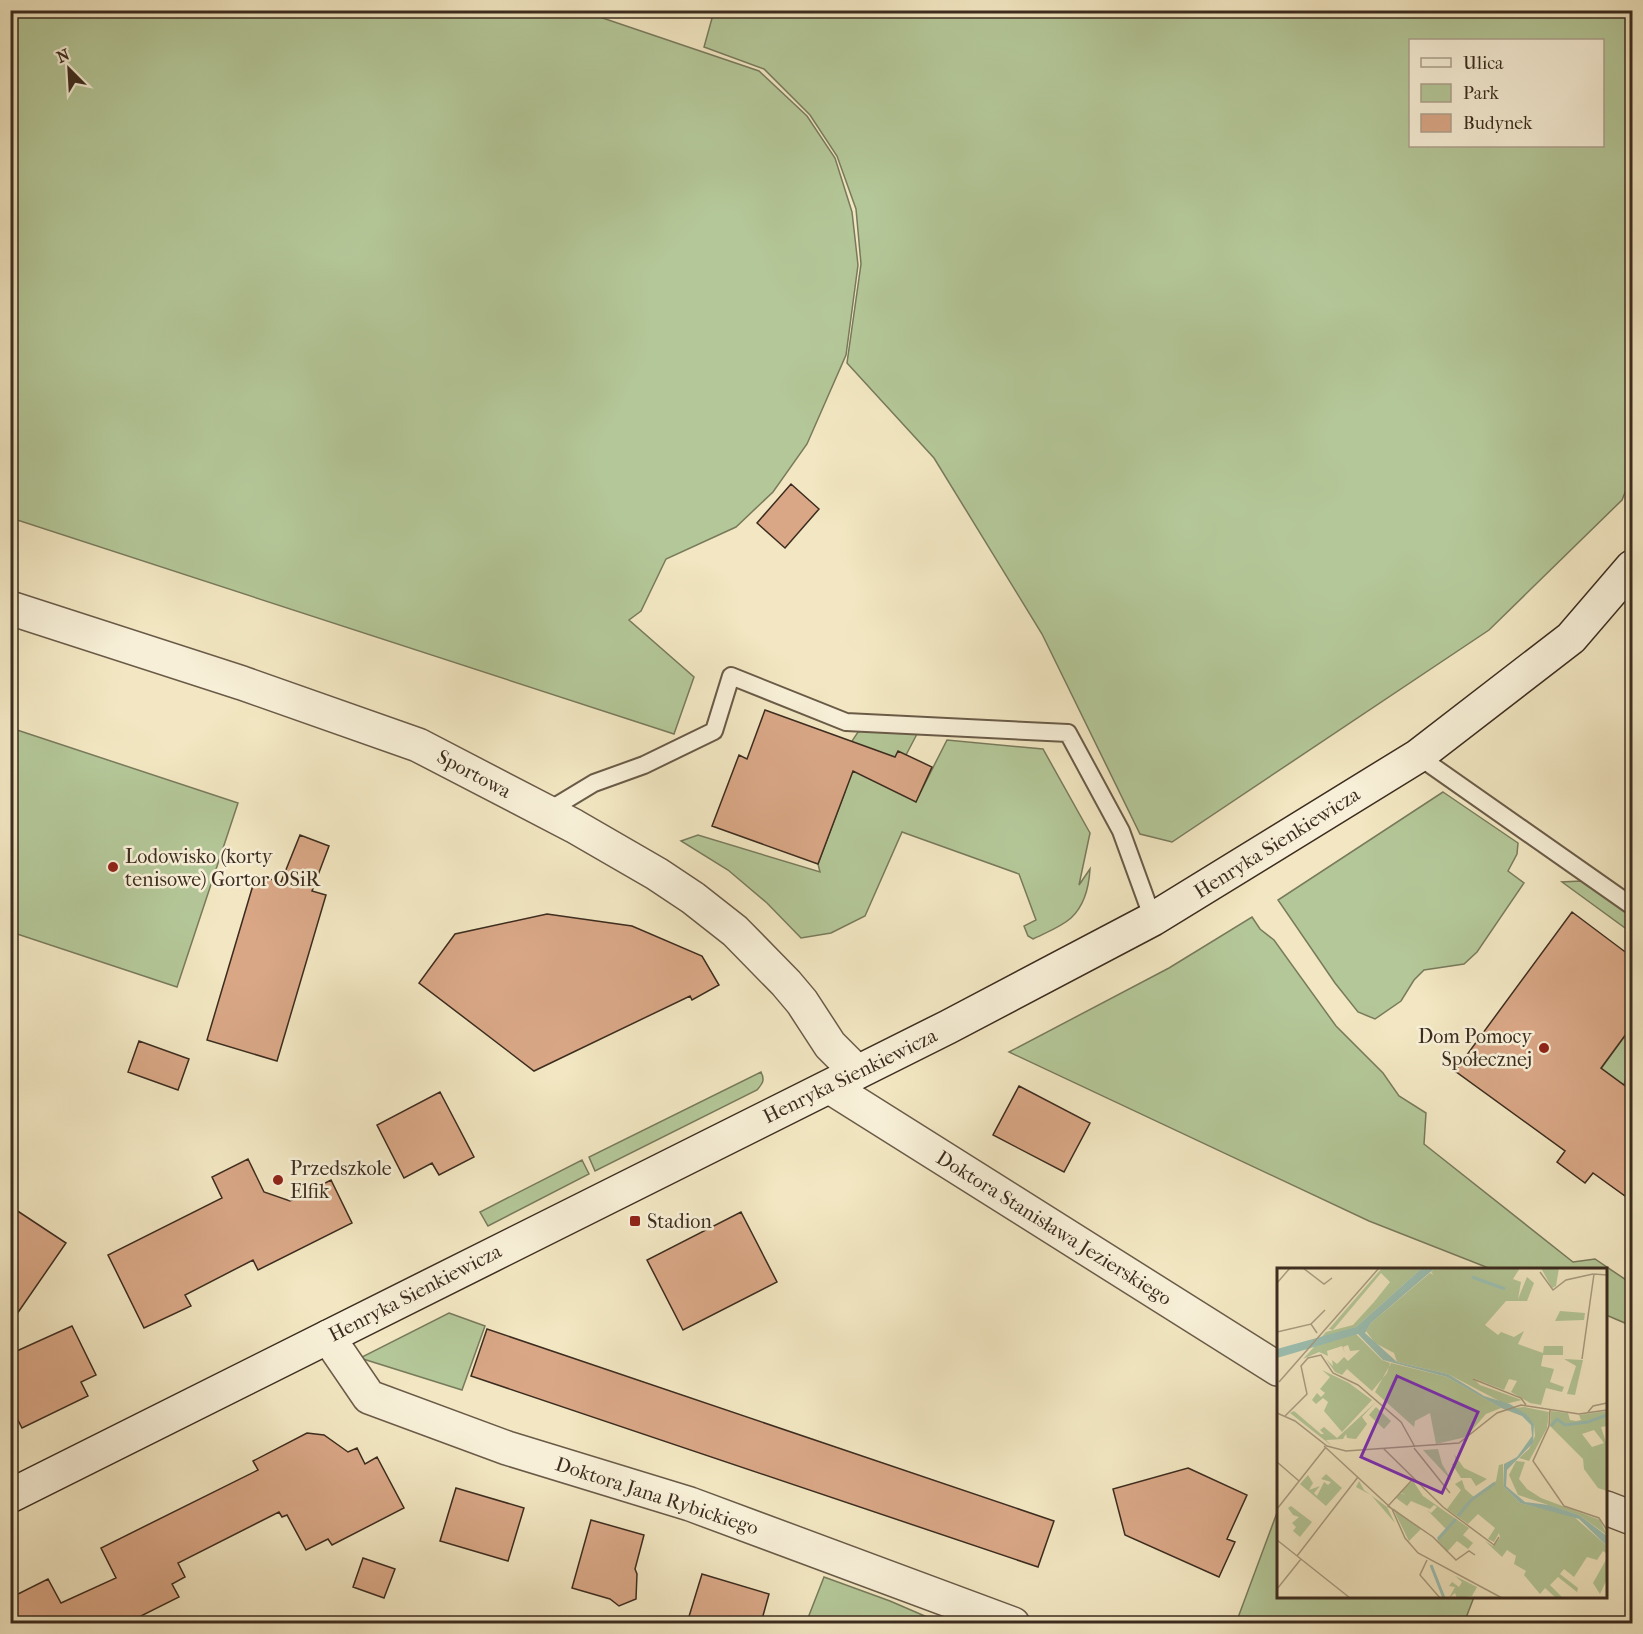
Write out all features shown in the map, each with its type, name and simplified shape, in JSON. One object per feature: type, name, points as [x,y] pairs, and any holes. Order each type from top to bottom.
[{"type":"street","name":"Henryka Sienkiewicza","points":[[10,1496],[972,1015],[1153,919],[1418,756],[1571,638],[1632,567]]},
{"type":"street","name":"Sportowa","points":[[10,608],[275,694],[418,745],[546,812],[657,874],[693,898],[735,931],[791,989],[830,1045],[843,1080]]},
{"type":"street","name":"Doktora Stanisława Jezierskiego","points":[[843,1080],[1277,1368]]},
{"type":"street","name":"Doktora Jana Rybickiego","points":[[328,1337],[369,1397],[507,1448],[690,1504],[1013,1623]]},
{"type":"street","points":[[1607,1509],[1632,1518]]},
{"type":"lane","points":[[546,812],[594,783],[644,765],[714,731],[731,676],[846,722],[1068,733],[1121,831],[1153,919]]},
{"type":"lane","points":[[1418,756],[1632,906]]},
{"type":"green space","points":[[10,11],[582,11],[759,71],[807,116],[835,158],[852,212],[858,265],[846,355],[807,444],[773,492],[736,527],[666,559],[641,611],[629,620],[694,677],[674,734],[11,518]]},
{"type":"green space","points":[[714,11],[1632,11],[1632,475],[1622,500],[1489,630],[1172,842],[1140,834],[1042,634],[934,458],[847,363],[861,264],[856,209],[837,156],[810,115],[764,69],[704,47]]},
{"type":"green space","name":"Lodowisko (korty tenisowe) Gortor OSiR","points":[[11,728],[238,803],[177,987],[11,932]]},
{"type":"green space","points":[[866,729],[917,734],[906,755],[916,801],[947,740],[1043,749],[1090,833],[1079,885],[1090,869],[1088,882],[1085,895],[1076,913],[1063,924],[1033,939],[1028,936],[1024,926],[1036,920],[1019,874],[902,832],[865,916],[831,933],[801,938],[767,903],[728,870],[681,841],[698,835],[820,872],[818,864],[845,792],[835,788],[852,741],[858,732]]},
{"type":"green space","points":[[1443,792],[1518,843],[1517,854],[1508,871],[1524,883],[1477,952],[1464,964],[1424,970],[1414,980],[1401,1001],[1375,1019],[1358,1012],[1335,983],[1278,900]]},
{"type":"green space","points":[[1581,881],[1632,916],[1632,933],[1562,882]]},
{"type":"green space","points":[[1252,917],[1260,929],[1274,940],[1336,1026],[1383,1073],[1399,1096],[1426,1113],[1424,1144],[1573,1262],[1595,1259],[1632,1284],[1632,1326],[1607,1315],[1607,1268],[1488,1268],[1369,1221],[1009,1052],[1169,968]]},
{"type":"green space","points":[[1632,1026],[1632,1054],[1624,1085],[1598,1073]]},
{"type":"green space","points":[[761,1072],[763,1081],[757,1090],[595,1171],[589,1157]]},
{"type":"green space","points":[[582,1160],[589,1174],[488,1226],[480,1212]]},
{"type":"green space","points":[[449,1313],[485,1326],[462,1390],[360,1358]]},
{"type":"green space","points":[[1277,1513],[1277,1598],[1474,1598],[1464,1623],[1236,1623]]},
{"type":"green space","points":[[824,1577],[890,1601],[941,1623],[806,1623]]},
{"type":"building","points":[[791,484],[819,509],[785,548],[757,523]]},
{"type":"building","points":[[765,710],[895,757],[898,751],[932,767],[916,802],[853,771],[818,864],[712,826],[739,755],[747,759]]},
{"type":"building","points":[[300,835],[329,846],[312,891],[326,895],[277,1061],[207,1040],[256,875],[281,882]]},
{"type":"building","name":"Dom Pomocy Społecznej","points":[[1572,912],[1632,957],[1632,1026],[1601,1068],[1632,1091],[1632,1201],[1593,1173],[1585,1183],[1557,1162],[1565,1151],[1455,1071]]},
{"type":"building","points":[[547,914],[632,926],[702,956],[719,985],[692,1000],[690,996],[534,1071],[419,983],[455,934]]},
{"type":"building","points":[[139,1041],[189,1059],[178,1090],[128,1072]]},
{"type":"building","points":[[1019,1086],[1090,1123],[1064,1172],[993,1135]]},
{"type":"building","points":[[440,1092],[474,1157],[439,1175],[432,1163],[404,1178],[377,1125]]},
{"type":"building","points":[[248,1159],[264,1192],[290,1201],[331,1180],[352,1223],[258,1270],[253,1260],[185,1295],[191,1306],[144,1328],[108,1255],[222,1198],[212,1177]]},
{"type":"building","points":[[10,1206],[66,1243],[10,1324]]},
{"type":"building","points":[[741,1212],[777,1282],[683,1330],[647,1260]]},
{"type":"building","points":[[72,1326],[96,1375],[81,1382],[88,1396],[22,1428],[10,1405],[10,1354]]},
{"type":"building","points":[[487,1329],[1054,1521],[1038,1567],[471,1376]]},
{"type":"building","points":[[307,1433],[324,1435],[348,1452],[357,1448],[365,1464],[377,1457],[404,1508],[332,1545],[328,1539],[306,1550],[287,1515],[282,1517],[279,1512],[178,1563],[185,1577],[172,1584],[179,1597],[127,1623],[10,1623],[10,1598],[48,1579],[61,1603],[116,1578],[101,1548],[258,1470],[253,1461]]},
{"type":"building","points":[[1188,1468],[1247,1495],[1227,1539],[1235,1542],[1219,1577],[1125,1535],[1113,1489]]},
{"type":"building","points":[[456,1488],[524,1508],[508,1561],[440,1541]]},
{"type":"building","points":[[591,1520],[644,1535],[635,1569],[637,1574],[636,1599],[619,1606],[610,1599],[572,1588]]},
{"type":"building","points":[[363,1558],[395,1569],[384,1598],[353,1587]]},
{"type":"building","points":[[702,1574],[769,1594],[761,1623],[687,1623]]},
{"type":"place","name":"Lodowisko (korty tenisowe) Gortor OSiR","points":[[113,867]]},
{"type":"place","name":"Dom Pomocy Społecznej","points":[[1544,1048]]},
{"type":"place","name":"Przedszkole Elfik","points":[[278,1180]]},
{"type":"place","name":"Stadion","points":[[635,1221]]}]
